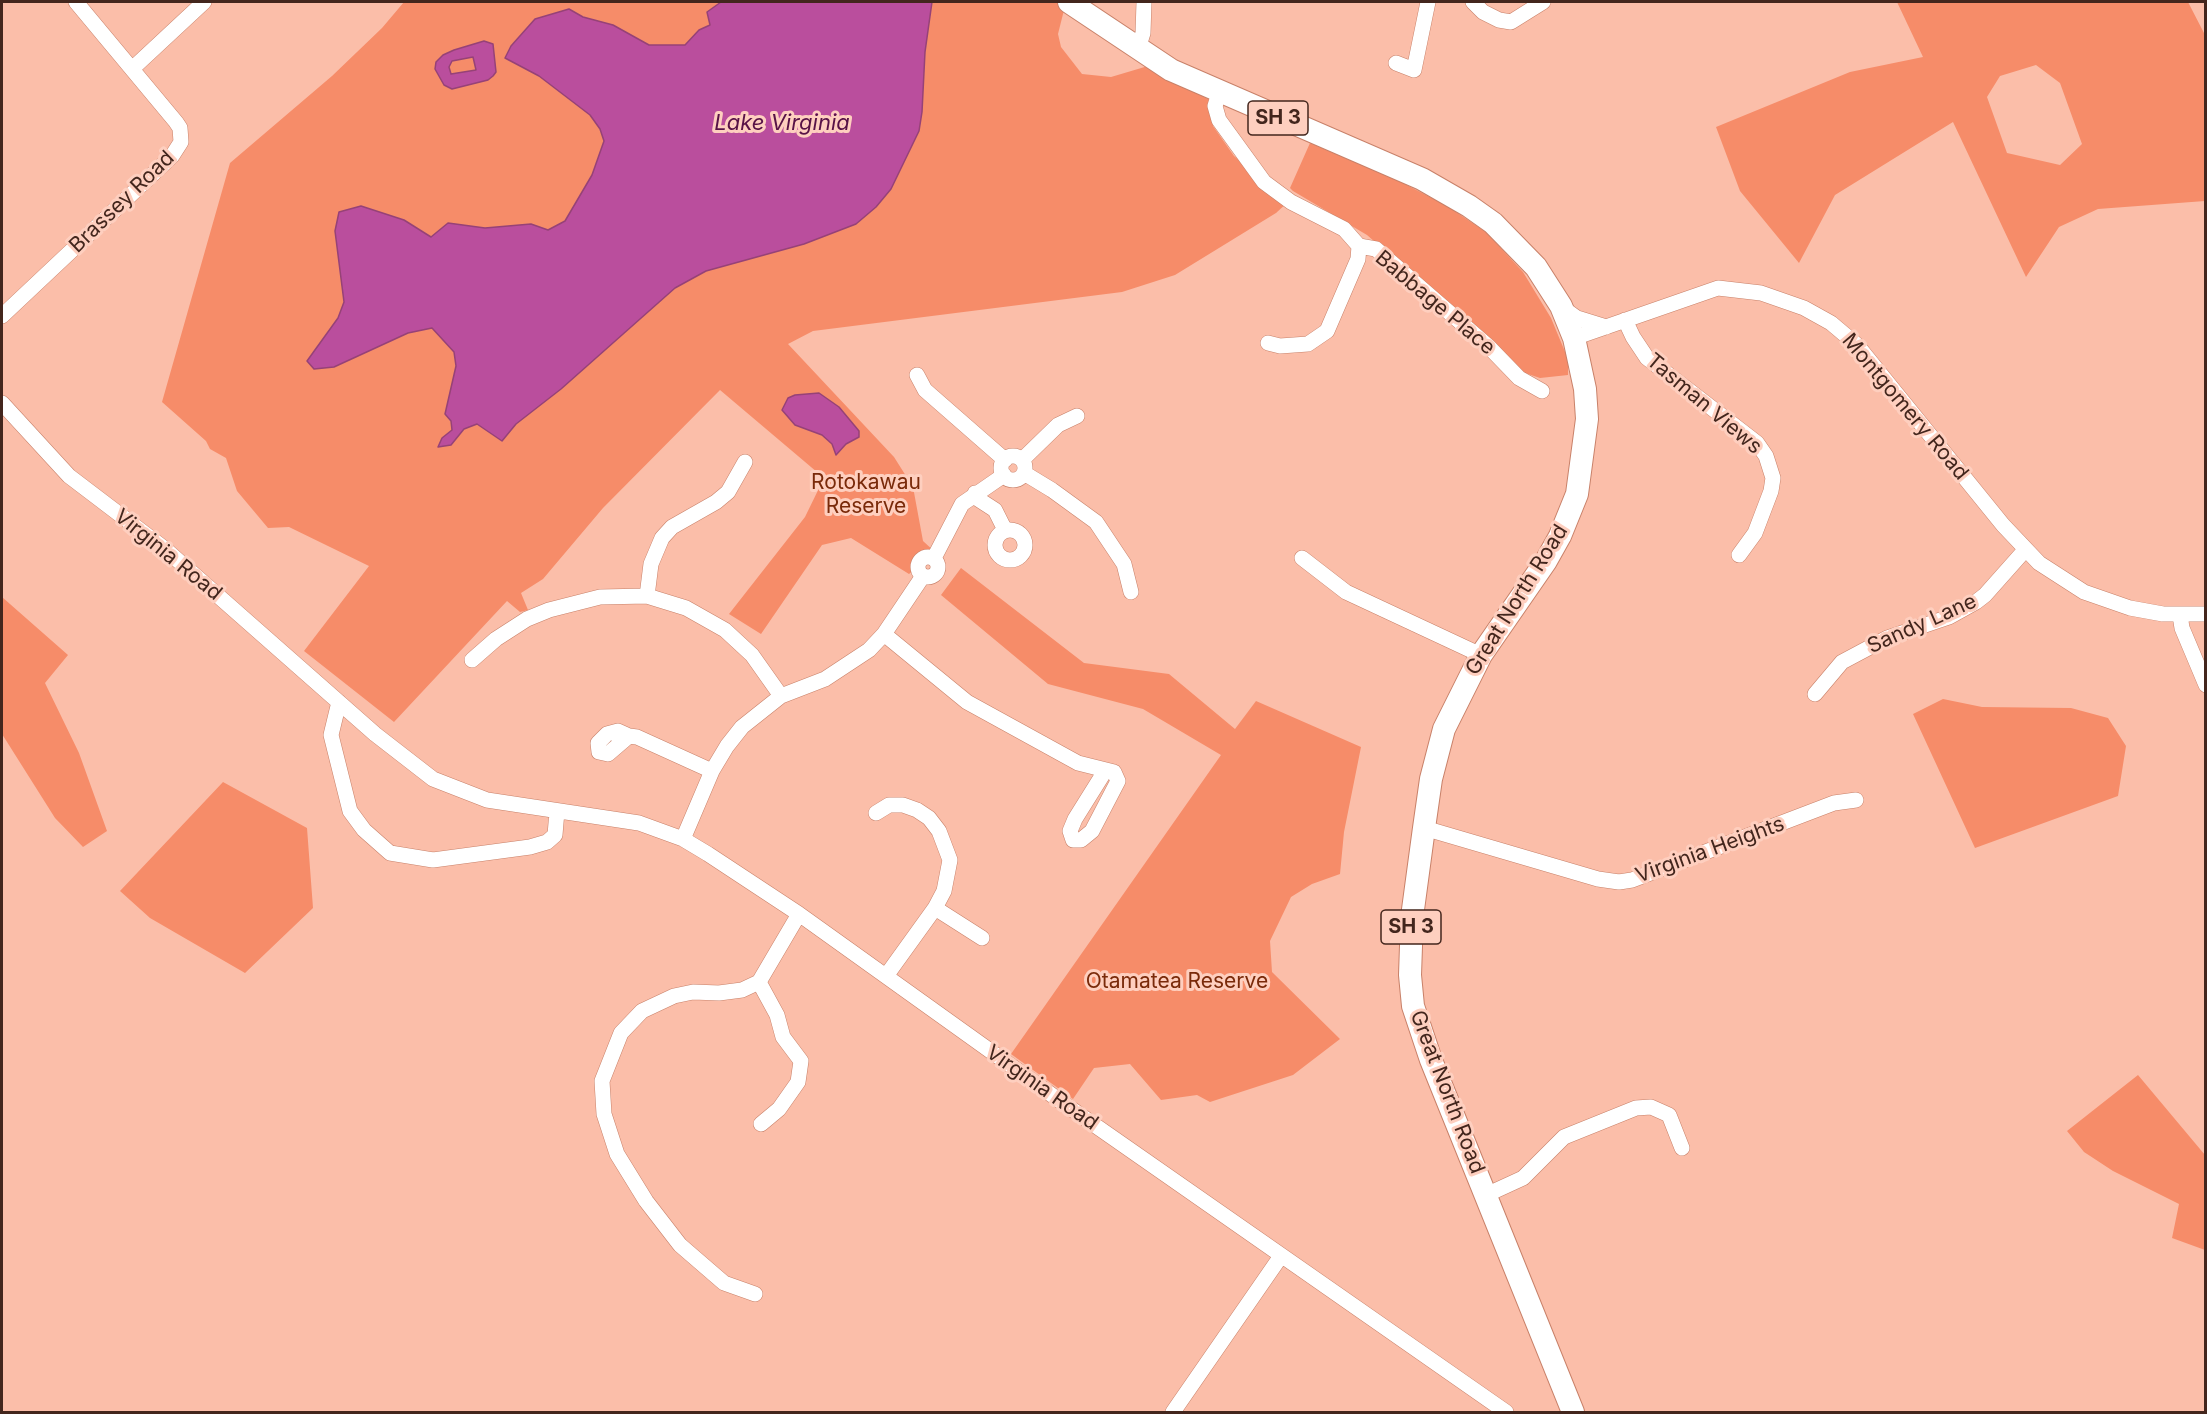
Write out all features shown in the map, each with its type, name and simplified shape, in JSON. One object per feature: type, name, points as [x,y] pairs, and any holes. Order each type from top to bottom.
[{"type":"highway","name":"Great North Road","points":[[1069,2],[1138,49],[1219,93],[1422,179],[1469,206],[1515,244],[1536,267],[1560,306],[1574,338],[1585,389],[1587,419],[1576,494],[1560,536],[1546,561],[1481,655],[1444,729],[1431,779],[1410,947],[1413,1006],[1431,1060],[1573,1413]]},
{"type":"street","name":"Brassey Road","points":[[2,316],[178,149],[180,128],[76,2]]},
{"type":"street","points":[[132,69],[204,2]]},
{"type":"street","points":[[1138,49],[1143,33],[1144,2]]},
{"type":"street","points":[[1396,63],[1414,70],[1428,2]]},
{"type":"street","points":[[1473,2],[1483,12],[1498,20],[1511,22],[1542,2]]},
{"type":"street","name":"Babbage Place","points":[[1219,93],[1215,106],[1219,120],[1264,182],[1291,202],[1344,229],[1359,246],[1376,249],[1489,347],[1519,378],[1542,390]]},
{"type":"street","points":[[1268,343],[1280,346],[1308,344],[1328,331],[1358,259],[1359,246]]},
{"type":"street","name":"Montgomery Road","points":[[1574,338],[1718,288],[1761,293],[1817,314],[1857,345],[2025,550],[2064,580],[2107,601],[2145,612],[2180,615],[2205,614]]},
{"type":"street","points":[[1560,306],[1577,318],[1606,327]]},
{"type":"street","name":"Tasman Views","points":[[1625,320],[1647,358],[1756,443],[1766,456],[1773,478],[1771,491],[1755,533],[1739,555]]},
{"type":"street","points":[[916,375],[925,390],[1016,479],[1023,467],[1058,425],[1077,416]]},
{"type":"street","name":"Virginia Road","points":[[2,403],[69,476],[165,549],[408,762],[433,779],[460,792],[487,800],[639,823],[682,840],[799,914],[1506,1413]]},
{"type":"street","points":[[682,840],[712,771],[742,727],[781,696],[825,678],[849,665],[884,634],[923,576],[930,577],[938,571],[938,564],[934,558],[957,510],[1004,468],[1014,456],[1023,467],[1096,522],[1124,564],[1131,592]]},
{"type":"street","points":[[647,596],[651,564],[662,538],[672,527],[716,502],[728,492],[745,462]]},
{"type":"street","points":[[975,493],[978,499],[995,510],[1005,530]]},
{"type":"street","name":"Sandy Lane","points":[[1815,694],[1842,662],[1887,638],[1949,617],[1976,602],[2025,550]]},
{"type":"street","points":[[1302,558],[1346,592],[1481,655]]},
{"type":"street","points":[[472,660],[496,639],[549,610],[600,597],[647,596],[686,608],[725,630],[752,655],[781,696]]},
{"type":"street","points":[[2180,615],[2182,628],[2205,685]]},
{"type":"street","points":[[884,634],[967,702],[1102,776],[1114,772],[1118,781],[1092,831],[1082,840],[1073,840],[1070,831],[1075,819],[1102,776]]},
{"type":"street","points":[[339,702],[331,735],[350,811],[364,830],[390,853],[433,860],[530,847],[547,842],[555,836],[557,811]]},
{"type":"street","points":[[629,736],[712,771]]},
{"type":"street","name":"Virginia Heights","points":[[1424,828],[1598,879],[1619,882],[1632,880],[1834,803],[1856,800]]},
{"type":"street","points":[[876,813],[889,805],[903,805],[928,818],[939,831],[950,860],[944,891],[935,908],[886,976]]},
{"type":"street","points":[[935,908],[982,938]]},
{"type":"street","points":[[755,1294],[724,1283],[680,1245],[646,1201],[617,1154],[604,1114],[602,1081],[621,1033],[642,1011],[674,996],[693,992],[719,993],[742,990],[759,982],[799,914]]},
{"type":"street","points":[[759,982],[777,1015],[783,1037],[801,1061],[798,1082],[779,1109],[761,1124]]},
{"type":"street","points":[[1486,1195],[1523,1178],[1564,1137],[1636,1108],[1651,1107],[1669,1115],[1682,1148]]},
{"type":"street","points":[[1173,1413],[1281,1256]]},
{"type":"green space","name":"Rotokawau Reserve","points":[[404,2],[1060,2],[1065,6],[1058,34],[1061,47],[1082,74],[1111,77],[1148,66],[1217,104],[1213,126],[1234,156],[1288,202],[1276,213],[1175,275],[1122,292],[813,331],[788,344],[894,457],[913,487],[923,541],[935,552],[909,574],[851,538],[822,545],[761,634],[729,614],[805,517],[824,478],[720,390],[603,508],[543,579],[521,593],[528,610],[520,612],[507,601],[394,722],[304,651],[369,566],[289,527],[268,528],[237,491],[226,458],[210,449],[206,441],[162,402],[230,163],[332,76],[382,28]]},
{"type":"green space","points":[[1897,2],[2188,2],[2205,35],[2205,201],[2098,209],[2059,227],[2026,277],[1953,122],[1835,195],[1799,263],[1740,191],[1716,127],[1850,72],[1923,57]],"holes":[[[2036,65],[2060,83],[2082,144],[2060,165],[2007,153],[1987,97],[2000,76]]]},
{"type":"green space","points":[[1310,143],[1399,181],[1447,206],[1486,232],[1523,272],[1551,318],[1568,359],[1568,375],[1540,378],[1522,372],[1367,235],[1293,191],[1290,188]]},
{"type":"green space","name":"Otamatea Reserve","points":[[961,568],[1084,663],[1169,674],[1235,729],[1256,701],[1361,747],[1344,832],[1340,874],[1312,884],[1291,897],[1270,941],[1272,972],[1340,1039],[1293,1075],[1210,1102],[1197,1095],[1161,1100],[1130,1064],[1094,1068],[1073,1099],[1011,1054],[1221,755],[1143,709],[1048,684],[941,595]]},
{"type":"green space","points":[[2,597],[68,655],[45,683],[79,753],[107,831],[83,847],[55,818],[2,734]]},
{"type":"green space","points":[[1943,699],[1982,707],[2071,708],[2108,718],[2126,746],[2118,796],[1975,848],[1913,714]]},
{"type":"green space","points":[[223,782],[307,828],[313,908],[245,973],[150,918],[120,891]]},
{"type":"green space","points":[[2138,1075],[2205,1155],[2205,1250],[2172,1238],[2179,1204],[2113,1171],[2084,1152],[2067,1131]]},
{"type":"water","name":"Lake Virginia","points":[[721,2],[932,2],[925,52],[919,131],[891,189],[876,207],[856,224],[804,244],[706,271],[675,288],[561,389],[516,424],[502,441],[477,424],[464,429],[451,445],[438,447],[442,438],[452,430],[451,421],[445,414],[456,366],[454,352],[432,328],[408,333],[334,367],[314,369],[307,361],[338,318],[344,302],[335,231],[339,212],[361,206],[404,220],[431,237],[448,223],[485,228],[531,224],[548,230],[565,221],[592,175],[604,141],[600,129],[590,115],[539,76],[505,58],[511,46],[535,19],[569,9],[583,17],[613,25],[649,45],[685,45],[699,30],[710,25],[707,12]]},
{"type":"water","points":[[484,41],[493,44],[496,72],[488,80],[452,89],[444,85],[435,69],[436,62],[443,55]],"holes":[[[473,57],[476,70],[451,74],[449,67],[452,61]]]},
{"type":"water","points":[[819,393],[839,407],[859,431],[859,437],[846,444],[836,455],[832,444],[822,435],[795,425],[782,410],[788,398],[795,395]]}]
